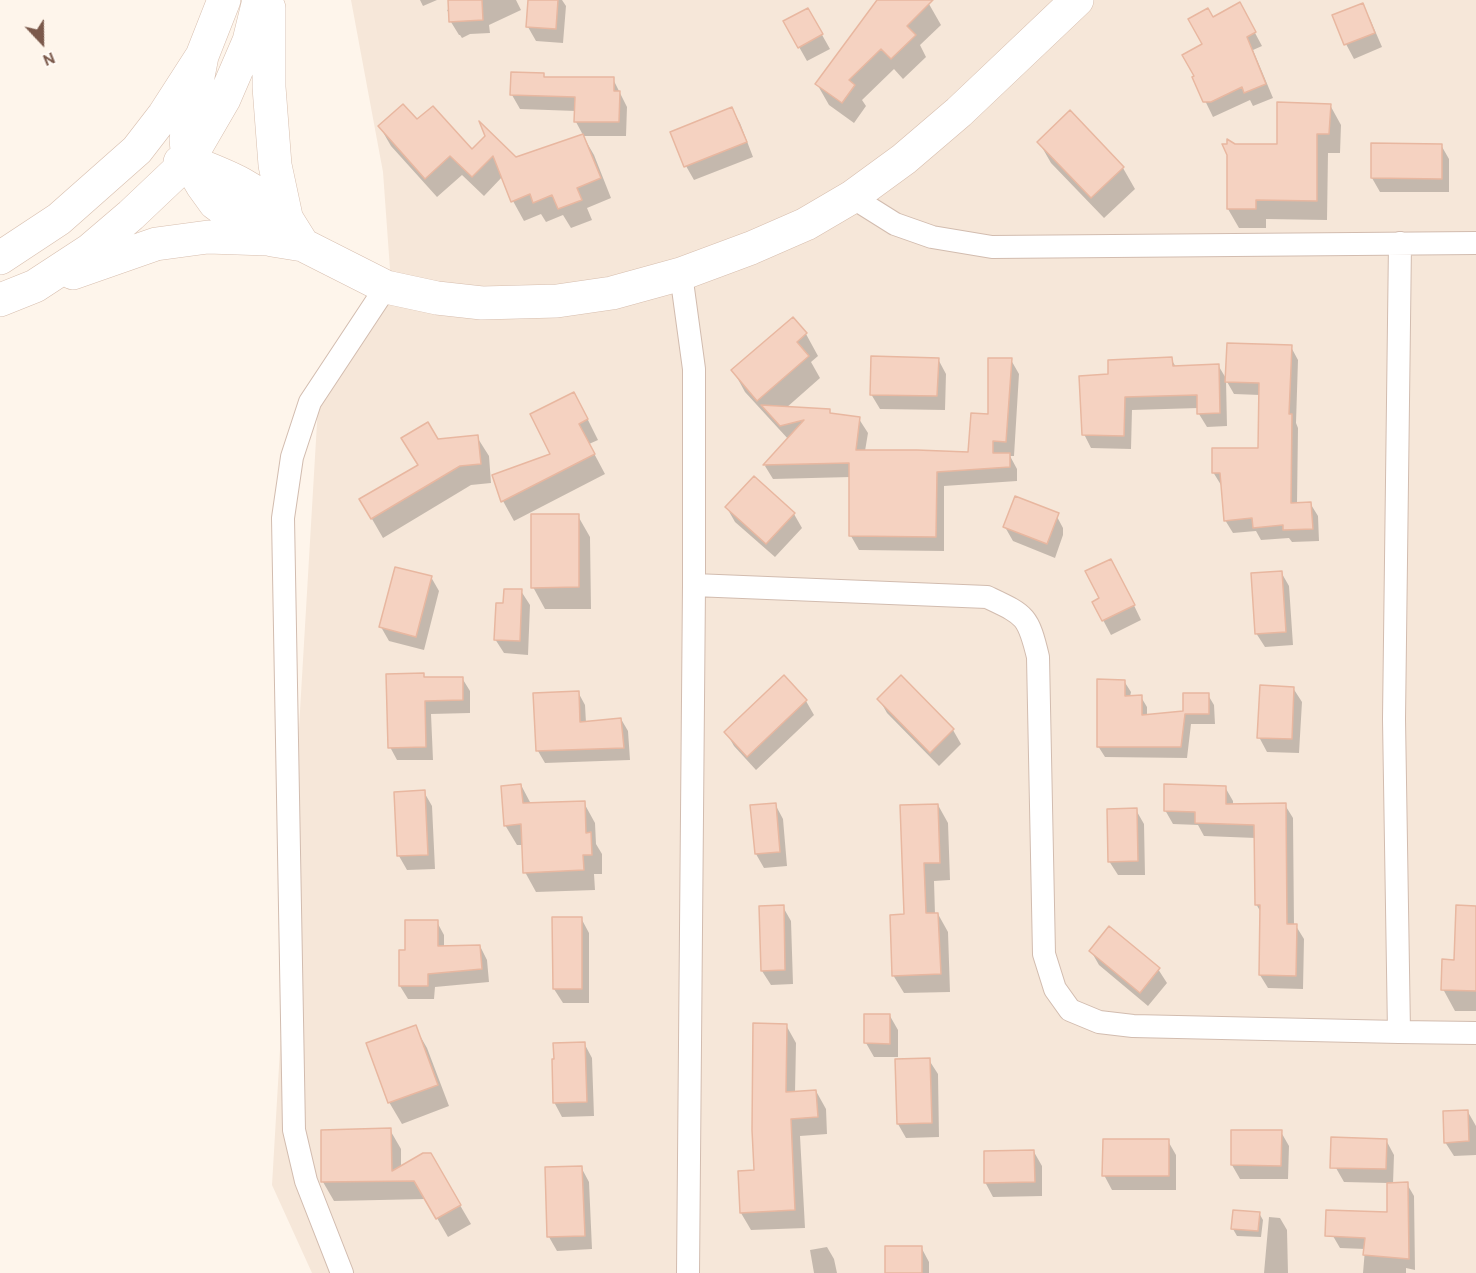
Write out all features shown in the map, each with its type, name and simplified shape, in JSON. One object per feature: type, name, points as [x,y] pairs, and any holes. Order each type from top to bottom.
[{"type":"main road","points":[[224,0],[202,56],[186,139],[188,161],[215,203],[238,220],[287,235],[386,287],[437,298],[482,303],[557,301],[612,293],[681,274],[751,248],[806,224],[852,197],[904,159],[959,112],[1070,2]]},
{"type":"main road","points":[[35,286],[90,250],[188,161],[224,99],[249,41],[259,0]]},
{"type":"main road","points":[[269,0],[269,87],[275,165],[287,235]]},
{"type":"main road","points":[[0,258],[59,219],[137,150],[164,115],[202,56]]},
{"type":"main road","points":[[95,188],[162,166],[188,161]]},
{"type":"main road","points":[[0,300],[156,244],[208,237],[287,235]]},
{"type":"street","points":[[852,197],[895,224],[932,237],[992,247],[1476,243]]},
{"type":"street","points":[[1400,243],[1394,719],[1400,1032]]},
{"type":"street","points":[[681,274],[694,369],[688,1273]]},
{"type":"street","points":[[342,1273],[306,1181],[294,1130],[283,518],[292,457],[310,402],[386,287]]},
{"type":"street","points":[[694,585],[987,597],[1014,610],[1025,619],[1038,657],[1044,954],[1055,989],[1070,1010],[1099,1022],[1133,1026],[1476,1033]]},
{"type":"shaded area","points":[[351,0],[1476,0],[1476,1273],[312,1273],[272,1185],[318,406],[392,297],[383,172]]},
{"type":"building","points":[[448,0],[482,0],[483,20],[449,22]]},
{"type":"building","points":[[528,0],[558,0],[556,29],[526,27]]},
{"type":"building","points":[[877,0],[933,0],[907,26],[916,35],[891,59],[881,49],[849,80],[855,85],[842,103],[815,84]]},
{"type":"building","points":[[1240,2],[1256,32],[1247,37],[1266,84],[1244,93],[1242,87],[1211,102],[1203,102],[1192,77],[1194,76],[1182,55],[1202,44],[1188,19],[1208,8],[1213,17]]},
{"type":"building","points":[[1363,3],[1375,33],[1344,45],[1332,15]]},
{"type":"building","points":[[808,8],[823,34],[798,48],[783,21]]},
{"type":"building","points":[[511,72],[544,73],[544,77],[614,77],[614,91],[620,91],[619,122],[574,122],[575,97],[510,95]]},
{"type":"building","points":[[1277,102],[1331,104],[1329,134],[1317,134],[1317,201],[1256,200],[1256,209],[1227,209],[1227,155],[1222,144],[1227,144],[1227,139],[1235,144],[1277,144]]},
{"type":"building","points":[[403,104],[417,119],[433,106],[472,149],[485,136],[479,121],[516,157],[583,134],[601,178],[577,188],[582,200],[558,209],[552,195],[533,203],[530,194],[511,202],[493,156],[472,177],[450,156],[425,179],[378,126]]},
{"type":"building","points":[[732,107],[747,142],[684,167],[670,132]]},
{"type":"building","points":[[1070,110],[1124,167],[1091,198],[1037,142]]},
{"type":"building","points":[[1371,143],[1442,144],[1442,179],[1371,178]]},
{"type":"building","points":[[793,317],[807,333],[797,342],[809,356],[757,401],[731,370]]},
{"type":"building","points":[[1227,343],[1292,345],[1289,414],[1292,414],[1291,503],[1311,502],[1313,529],[1283,530],[1283,525],[1253,528],[1252,518],[1224,521],[1220,473],[1212,473],[1212,448],[1258,448],[1259,383],[1225,382]]},
{"type":"building","points":[[871,356],[939,358],[937,396],[870,395]]},
{"type":"building","points":[[1172,357],[1173,366],[1219,364],[1220,413],[1197,414],[1197,395],[1125,397],[1124,436],[1082,435],[1079,376],[1108,374],[1108,360]]},
{"type":"building","points":[[988,358],[1012,358],[1006,442],[993,441],[993,453],[1010,453],[1010,467],[937,472],[936,537],[849,536],[849,463],[763,465],[804,420],[780,426],[761,405],[830,409],[830,413],[860,417],[856,450],[968,452],[971,413],[988,414]]},
{"type":"building","points":[[574,392],[588,419],[579,424],[595,454],[501,502],[492,475],[550,454],[530,414]]},
{"type":"building","points":[[428,422],[438,439],[478,435],[481,464],[460,466],[371,519],[359,499],[418,465],[401,438]]},
{"type":"building","points":[[754,476],[795,513],[766,544],[725,507]]},
{"type":"building","points":[[1015,496],[1059,513],[1047,544],[1003,527]]},
{"type":"building","points":[[531,514],[579,514],[579,587],[531,588]]},
{"type":"building","points":[[1111,559],[1135,605],[1102,621],[1092,602],[1099,598],[1085,571]]},
{"type":"building","points":[[395,567],[432,576],[416,637],[379,627]]},
{"type":"building","points":[[1282,571],[1286,632],[1255,634],[1251,573]]},
{"type":"building","points":[[504,589],[522,589],[520,641],[494,640],[496,603],[503,603]]},
{"type":"building","points":[[424,673],[424,677],[463,677],[463,700],[425,701],[426,747],[388,748],[386,674]]},
{"type":"building","points":[[784,675],[807,700],[747,757],[724,732]]},
{"type":"building","points":[[901,675],[954,729],[930,753],[877,699]]},
{"type":"building","points":[[1097,679],[1125,680],[1125,696],[1142,695],[1142,715],[1183,711],[1183,693],[1209,693],[1209,714],[1185,714],[1181,747],[1097,747]]},
{"type":"building","points":[[1260,685],[1294,687],[1292,739],[1257,738]]},
{"type":"building","points":[[579,691],[580,722],[621,718],[624,748],[536,751],[533,693]]},
{"type":"building","points":[[521,784],[523,803],[585,801],[586,833],[591,832],[592,855],[583,855],[584,870],[523,873],[521,824],[504,826],[501,786]]},
{"type":"building","points":[[1164,784],[1226,786],[1226,804],[1286,803],[1287,924],[1297,924],[1296,976],[1259,975],[1260,905],[1255,905],[1254,825],[1195,823],[1195,812],[1164,811]]},
{"type":"building","points":[[425,790],[428,855],[397,856],[394,792]]},
{"type":"building","points":[[776,803],[780,852],[755,854],[750,805]]},
{"type":"building","points":[[938,804],[940,863],[924,863],[926,913],[938,913],[941,974],[892,976],[890,915],[904,914],[900,805]]},
{"type":"building","points":[[1137,808],[1138,861],[1108,862],[1107,809]]},
{"type":"building","points":[[784,905],[785,970],[761,971],[759,906]]},
{"type":"building","points":[[1456,905],[1476,906],[1476,991],[1441,990],[1442,959],[1454,960]]},
{"type":"building","points":[[552,917],[582,917],[582,989],[553,989]]},
{"type":"building","points":[[405,920],[438,920],[438,946],[480,945],[482,969],[428,974],[428,986],[399,986],[399,950],[405,950]]},
{"type":"building","points":[[1109,926],[1160,968],[1140,993],[1089,951]]},
{"type":"building","points":[[864,1014],[890,1014],[890,1044],[864,1043]]},
{"type":"building","points":[[753,1023],[787,1024],[786,1092],[816,1090],[818,1117],[791,1119],[795,1210],[740,1213],[738,1171],[754,1170]]},
{"type":"building","points":[[416,1025],[438,1085],[388,1103],[366,1043]]},
{"type":"building","points":[[585,1042],[587,1102],[553,1103],[553,1043]]},
{"type":"building","points":[[930,1058],[932,1123],[897,1124],[895,1059]]},
{"type":"building","points":[[1468,1110],[1469,1141],[1444,1143],[1443,1111]]},
{"type":"building","points":[[391,1128],[392,1171],[423,1153],[431,1153],[461,1205],[436,1219],[414,1181],[321,1182],[321,1130]]},
{"type":"building","points":[[1231,1130],[1282,1130],[1281,1166],[1231,1165]]},
{"type":"building","points":[[1331,1137],[1387,1139],[1386,1169],[1330,1168]]},
{"type":"building","points":[[1103,1139],[1169,1139],[1169,1176],[1102,1176]]},
{"type":"building","points":[[1034,1150],[1035,1182],[984,1183],[984,1151]]},
{"type":"building","points":[[582,1166],[585,1236],[547,1237],[545,1167]]},
{"type":"building","points":[[1408,1182],[1409,1259],[1363,1255],[1365,1238],[1325,1236],[1326,1210],[1387,1212],[1387,1183]]},
{"type":"building","points":[[1233,1210],[1260,1212],[1258,1231],[1231,1229]]},
{"type":"building","points":[[885,1246],[922,1246],[922,1273],[885,1273]]}]
